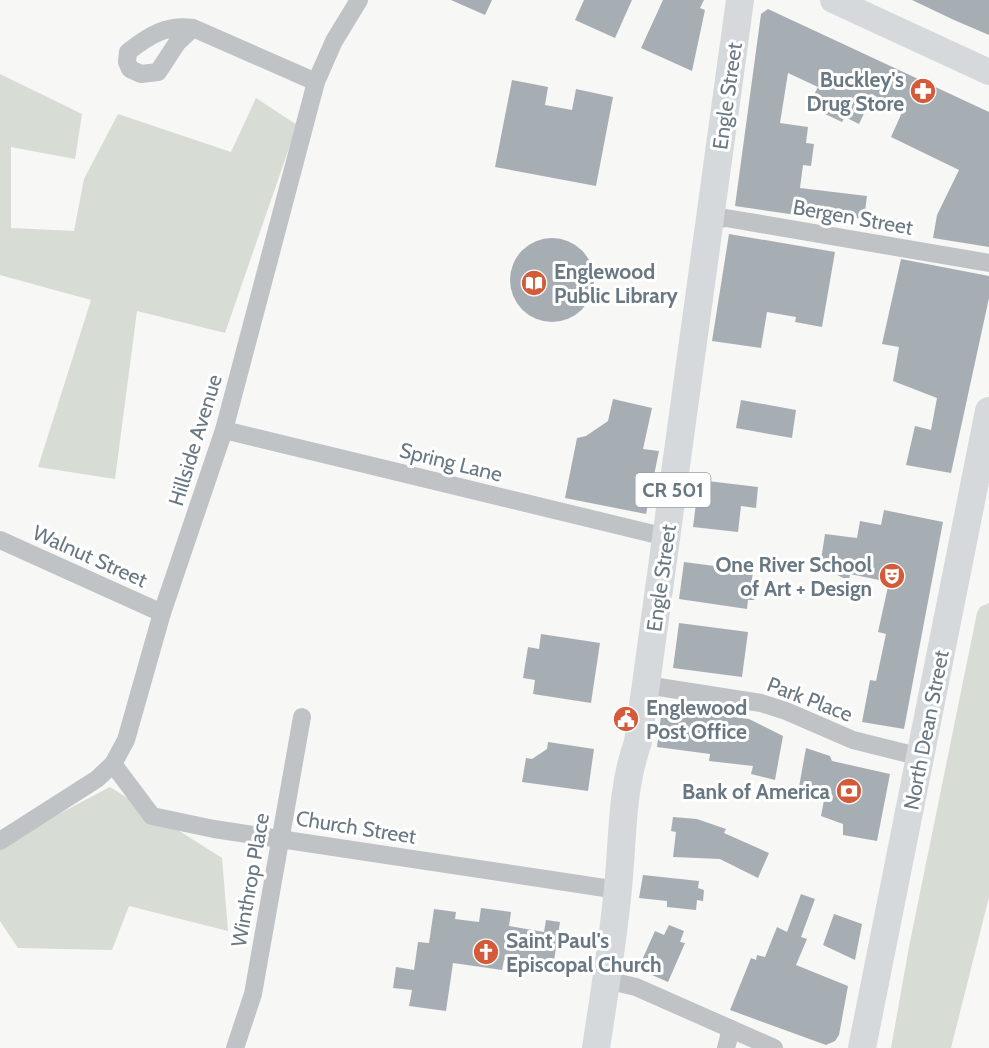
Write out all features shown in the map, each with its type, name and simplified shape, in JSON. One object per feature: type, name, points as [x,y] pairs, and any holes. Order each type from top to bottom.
[{"type":"main road","name":"Engle Street","points":[[596,1048],[618,890],[625,806],[631,763],[638,742],[740,0]]},
{"type":"main road","points":[[833,0],[989,72]]},
{"type":"main road","name":"North Dean Street","points":[[862,1048],[989,411]]},
{"type":"street","name":"Hillside Avenue","points":[[0,841],[98,779],[112,764],[126,740],[162,614],[224,430],[316,82],[334,41],[359,0]]},
{"type":"street","points":[[193,28],[316,82]]},
{"type":"street","name":"Bergen Street","points":[[710,220],[726,218],[989,263]]},
{"type":"street","name":"Spring Lane","points":[[224,430],[666,537]]},
{"type":"street","name":"Walnut Street","points":[[0,540],[162,614]]},
{"type":"street","name":"Park Place","points":[[646,685],[761,703],[786,711],[853,740],[921,757]]},
{"type":"street","name":"Winthrop Place","points":[[235,1048],[253,994],[302,717]]},
{"type":"street","name":"Church Street","points":[[112,764],[152,816],[279,838],[618,890]]},
{"type":"street","points":[[606,980],[636,987],[774,1048]]},
{"type":"street","points":[[726,1048],[731,1029]]},
{"type":"shaded area","points":[[0,74],[82,114],[75,159],[11,147],[11,228],[74,231],[84,179],[118,114],[231,152],[256,98],[297,125],[225,333],[137,311],[115,479],[38,467],[91,300],[0,275]]},
{"type":"shaded area","points":[[989,603],[989,897],[951,1048],[891,1048],[909,947],[977,613],[980,607]]},
{"type":"shaded area","points":[[110,787],[222,858],[228,931],[129,906],[112,950],[18,948],[0,921],[0,845]]},
{"type":"building","points":[[451,0],[492,0],[485,15]]},
{"type":"building","points":[[584,0],[632,0],[615,38],[575,20]]},
{"type":"building","points":[[663,0],[704,0],[700,8],[705,10],[692,71],[641,48]]},
{"type":"building","points":[[912,0],[989,0],[989,35],[954,20]]},
{"type":"building","points":[[768,9],[989,112],[989,247],[933,238],[937,215],[959,170],[891,137],[903,110],[873,95],[859,124],[845,117],[842,122],[808,106],[818,87],[788,73],[780,123],[808,127],[806,143],[814,144],[811,166],[803,165],[800,188],[867,196],[864,219],[797,211],[796,215],[735,206],[761,14]]},
{"type":"building","points":[[512,80],[548,87],[545,105],[572,110],[576,89],[613,97],[596,186],[495,167]]},
{"type":"building","points":[[729,234],[835,252],[822,327],[795,322],[796,317],[767,312],[761,348],[712,341]]},
{"type":"building","points":[[552,238],[575,245],[587,257],[594,280],[587,303],[575,315],[552,322],[529,315],[517,303],[510,280],[517,257],[529,245]]},
{"type":"building","points":[[901,259],[989,276],[989,298],[951,473],[906,465],[915,426],[931,430],[937,398],[893,381],[899,347],[882,344]]},
{"type":"building","points":[[613,399],[652,408],[643,449],[659,451],[646,514],[565,498],[577,438],[586,436],[608,421]]},
{"type":"building","points":[[741,400],[796,410],[792,438],[736,428]]},
{"type":"building","points":[[699,480],[758,487],[756,508],[741,506],[738,532],[693,527]]},
{"type":"building","points":[[884,510],[943,522],[904,729],[862,722],[870,680],[876,681],[886,634],[878,632],[889,582],[850,574],[849,581],[820,566],[825,534],[857,538],[860,521],[881,525]]},
{"type":"building","points":[[684,562],[753,571],[751,588],[756,589],[754,600],[748,600],[747,609],[679,599]]},
{"type":"building","points":[[679,623],[748,632],[742,677],[673,668]]},
{"type":"building","points":[[541,634],[600,643],[591,703],[533,694],[535,680],[523,678],[528,647],[539,649]]},
{"type":"building","points":[[662,708],[749,719],[783,736],[775,780],[751,774],[753,766],[709,761],[710,754],[657,747]]},
{"type":"building","points":[[548,742],[594,749],[588,791],[522,782],[526,758],[532,759],[547,749]]},
{"type":"building","name":"Bank of America","points":[[806,748],[830,756],[832,761],[890,774],[877,841],[843,835],[843,824],[821,816],[825,795],[799,787]]},
{"type":"building","points":[[673,817],[697,819],[726,829],[724,833],[769,853],[758,878],[720,859],[673,857],[676,832],[671,831]]},
{"type":"building","points":[[643,875],[699,881],[698,888],[704,890],[703,901],[697,900],[696,910],[667,907],[667,901],[639,898]]},
{"type":"building","points":[[801,894],[815,899],[801,937],[807,939],[796,965],[848,986],[839,1035],[835,1041],[826,1045],[730,1010],[751,958],[756,960],[757,955],[765,957],[777,927],[787,932]]},
{"type":"building","name":"Saint Paul's Episcopal Church","points":[[481,908],[511,912],[509,926],[544,932],[546,920],[560,922],[553,967],[504,960],[502,970],[453,963],[446,1011],[409,1006],[412,990],[393,988],[396,967],[414,970],[418,942],[429,943],[434,909],[456,912],[455,919],[479,922]]},
{"type":"building","points":[[834,914],[862,924],[855,960],[823,945]]},
{"type":"building","points":[[669,925],[684,931],[680,942],[685,943],[668,982],[638,969],[655,931],[664,935]]},
{"type":"place","name":"Buckley's Drug Store","points":[[923,91]]},
{"type":"place","name":"Englewood Public Library","points":[[534,283]]},
{"type":"place","name":"One River School of Art + Design","points":[[892,576]]},
{"type":"place","name":"Englewood Post Office","points":[[626,719]]},
{"type":"place","name":"Bank of America","points":[[849,791]]},
{"type":"place","name":"Saint Paul's Episcopal Church","points":[[486,952]]}]
